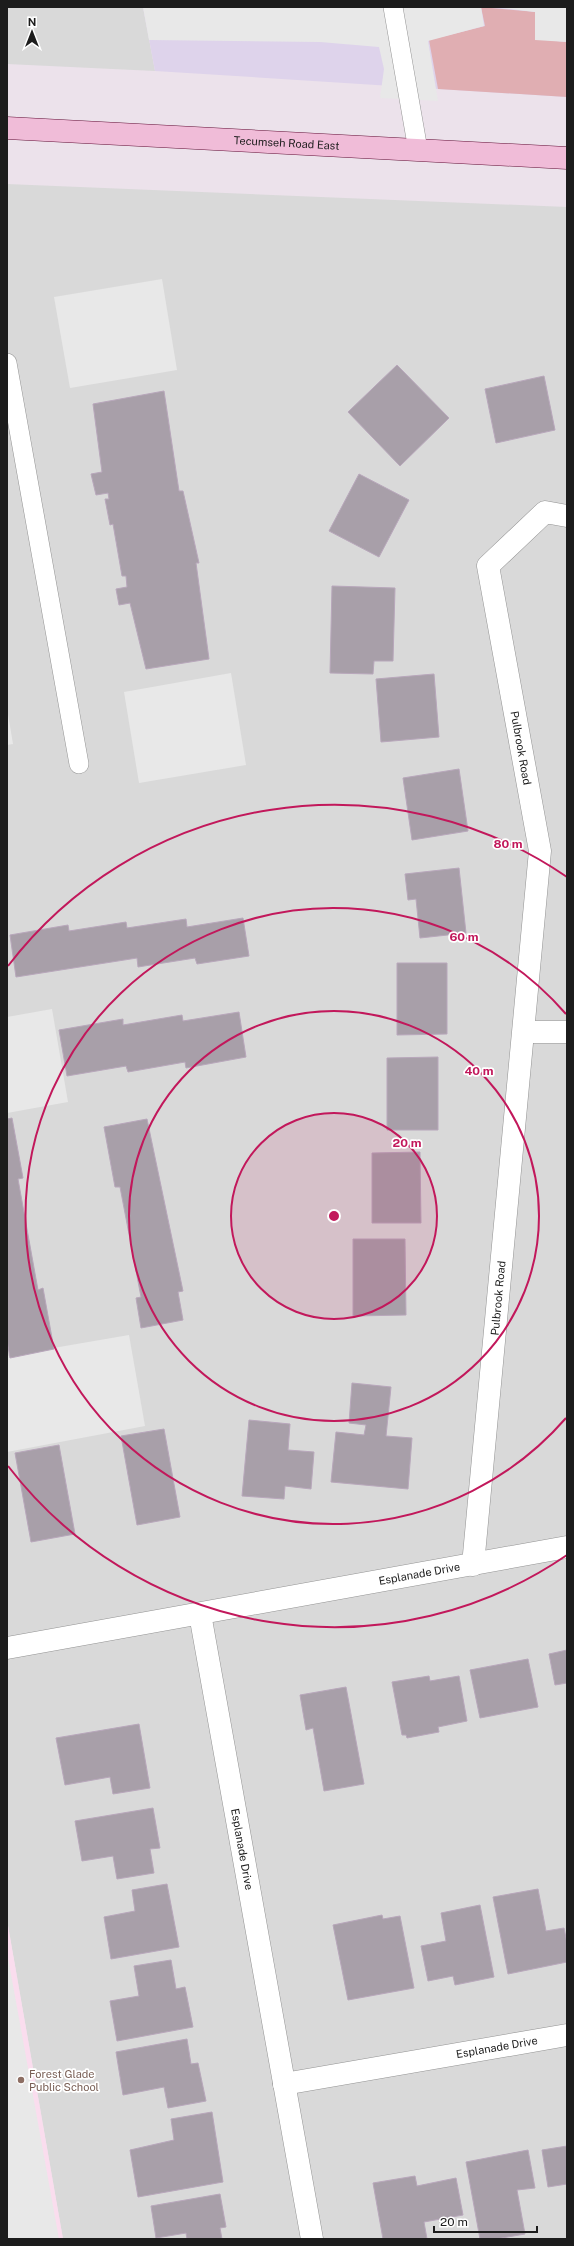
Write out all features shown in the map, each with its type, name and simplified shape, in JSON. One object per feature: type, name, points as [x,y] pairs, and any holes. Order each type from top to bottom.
[{"type":"main road","name":"Tecumseh Road East","points":[[7,128],[567,158]]},
{"type":"street","name":"Pulbrook Road","points":[[473,1564],[540,851],[488,566],[545,512],[567,516]]},
{"type":"street","points":[[524,1032],[567,1032]]},
{"type":"street","name":"Esplanade Drive","points":[[7,1648],[567,1547]]},
{"type":"street","name":"Esplanade Drive","points":[[200,1614],[312,2239]]},
{"type":"street","name":"Esplanade Drive","points":[[284,2084],[567,2035]]},
{"type":"lane","points":[[393,7],[418,150]]},
{"type":"lane","points":[[7,363],[80,764]]},
{"type":"shaded area","points":[[7,7],[143,7],[155,71],[7,64]]},
{"type":"shaded area","points":[[143,7],[567,7],[567,97],[155,71]]},
{"type":"shaded area","points":[[143,7],[481,7],[484,26],[428,41],[438,101],[380,98],[384,69],[379,47],[320,42],[149,40]]},
{"type":"shaded area","points":[[481,7],[536,12],[535,39],[567,42],[567,97],[438,89],[429,40],[485,26]]},
{"type":"shaded area","points":[[492,7],[567,7],[567,42],[535,40],[535,12]]},
{"type":"shaded area","points":[[7,184],[567,207],[567,2239],[63,2239],[7,1920]]},
{"type":"shaded area","points":[[162,279],[177,370],[70,388],[54,297]]},
{"type":"shaded area","points":[[231,673],[246,765],[139,783],[124,692]]},
{"type":"shaded area","points":[[7,708],[13,744],[7,745]]},
{"type":"shaded area","points":[[52,1009],[68,1102],[7,1113],[7,1017]]},
{"type":"shaded area","points":[[129,1335],[145,1426],[7,1452],[7,1356]]},
{"type":"shaded area","name":"Forest Glade Public School","points":[[7,1920],[63,2239],[7,2239]]},
{"type":"shaded area","name":"Forest Glade Public School","points":[[7,1952],[59,2239],[7,2239]]},
{"type":"building","points":[[397,365],[449,418],[400,466],[348,412]]},
{"type":"building","points":[[544,376],[555,430],[496,443],[485,389]]},
{"type":"building","points":[[164,391],[179,491],[183,491],[199,563],[196,563],[209,659],[146,669],[130,603],[119,605],[116,589],[127,587],[126,576],[122,576],[113,524],[110,525],[105,499],[109,499],[108,493],[96,495],[91,474],[102,472],[93,404]]},
{"type":"building","points":[[359,474],[409,500],[379,557],[329,531]]},
{"type":"building","points":[[332,586],[395,588],[393,661],[374,661],[373,674],[330,673]]},
{"type":"building","points":[[434,674],[439,737],[381,742],[376,679]]},
{"type":"building","points":[[459,769],[468,831],[412,840],[403,778]]},
{"type":"building","points":[[459,868],[466,933],[420,938],[416,899],[408,900],[405,874]]},
{"type":"building","points":[[243,918],[249,956],[197,964],[195,958],[138,967],[137,958],[16,977],[10,935],[68,925],[69,931],[126,922],[127,928],[186,919],[187,927]]},
{"type":"building","points":[[397,963],[447,963],[447,1034],[397,1035]]},
{"type":"building","points":[[239,1012],[246,1057],[186,1068],[185,1062],[128,1072],[126,1066],[67,1076],[59,1030],[123,1019],[123,1025],[182,1015],[183,1021]]},
{"type":"building","points":[[438,1057],[438,1130],[387,1130],[387,1058]]},
{"type":"building","points":[[12,1118],[23,1178],[18,1179],[38,1290],[43,1288],[54,1349],[10,1358],[7,1340],[7,1119]]},
{"type":"building","points":[[147,1119],[183,1291],[178,1292],[183,1320],[141,1328],[136,1298],[141,1297],[120,1187],[115,1187],[104,1127]]},
{"type":"building","points":[[420,1152],[421,1223],[372,1223],[372,1153]]},
{"type":"building","points":[[353,1239],[405,1239],[406,1315],[353,1316]]},
{"type":"building","points":[[352,1383],[391,1387],[386,1436],[412,1438],[408,1489],[331,1482],[336,1432],[364,1435],[366,1425],[349,1423]]},
{"type":"building","points":[[249,1420],[290,1424],[288,1450],[314,1452],[311,1489],[285,1486],[284,1499],[242,1496]]},
{"type":"building","points":[[164,1429],[180,1517],[137,1525],[121,1436]]},
{"type":"building","points":[[59,1445],[75,1534],[31,1542],[15,1453]]},
{"type":"building","points":[[567,1650],[567,1683],[555,1685],[549,1654]]},
{"type":"building","points":[[528,1659],[538,1707],[480,1718],[470,1670]]},
{"type":"building","points":[[429,1676],[430,1681],[459,1676],[467,1721],[438,1727],[439,1732],[407,1738],[406,1735],[402,1735],[392,1682]]},
{"type":"building","points":[[346,1687],[364,1784],[324,1791],[313,1728],[306,1730],[300,1695]]},
{"type":"building","points":[[139,1724],[150,1788],[113,1794],[110,1777],[65,1785],[56,1738]]},
{"type":"building","points":[[153,1808],[160,1848],[150,1849],[154,1873],[117,1879],[113,1856],[82,1861],[75,1821]]},
{"type":"building","points":[[167,1884],[179,1947],[111,1959],[104,1917],[135,1911],[132,1890]]},
{"type":"building","points":[[538,1889],[546,1931],[564,1928],[567,1943],[567,1962],[508,1974],[493,1897]]},
{"type":"building","points":[[480,1905],[494,1977],[455,1985],[453,1976],[428,1981],[421,1946],[446,1941],[441,1913]]},
{"type":"building","points":[[382,1915],[383,1919],[400,1916],[414,1988],[348,2000],[333,1925]]},
{"type":"building","points":[[171,1960],[176,1989],[185,1987],[193,2027],[117,2041],[110,2001],[139,1996],[134,1966]]},
{"type":"building","points":[[187,2039],[191,2064],[198,2063],[206,2101],[168,2108],[164,2087],[123,2095],[116,2052]]},
{"type":"building","points":[[212,2112],[223,2182],[138,2197],[130,2150],[174,2140],[171,2119]]},
{"type":"building","points":[[567,2146],[567,2184],[548,2187],[542,2150]]},
{"type":"building","points":[[528,2150],[535,2188],[517,2190],[525,2234],[496,2239],[480,2239],[466,2162]]},
{"type":"building","points":[[415,2176],[417,2186],[456,2178],[463,2215],[424,2222],[427,2239],[383,2239],[373,2183]]},
{"type":"building","points":[[220,2194],[226,2227],[220,2228],[222,2239],[187,2239],[186,2233],[156,2238],[151,2206]]},
{"type":"place","name":"Forest Glade Public School","points":[[21,2080]]}]
